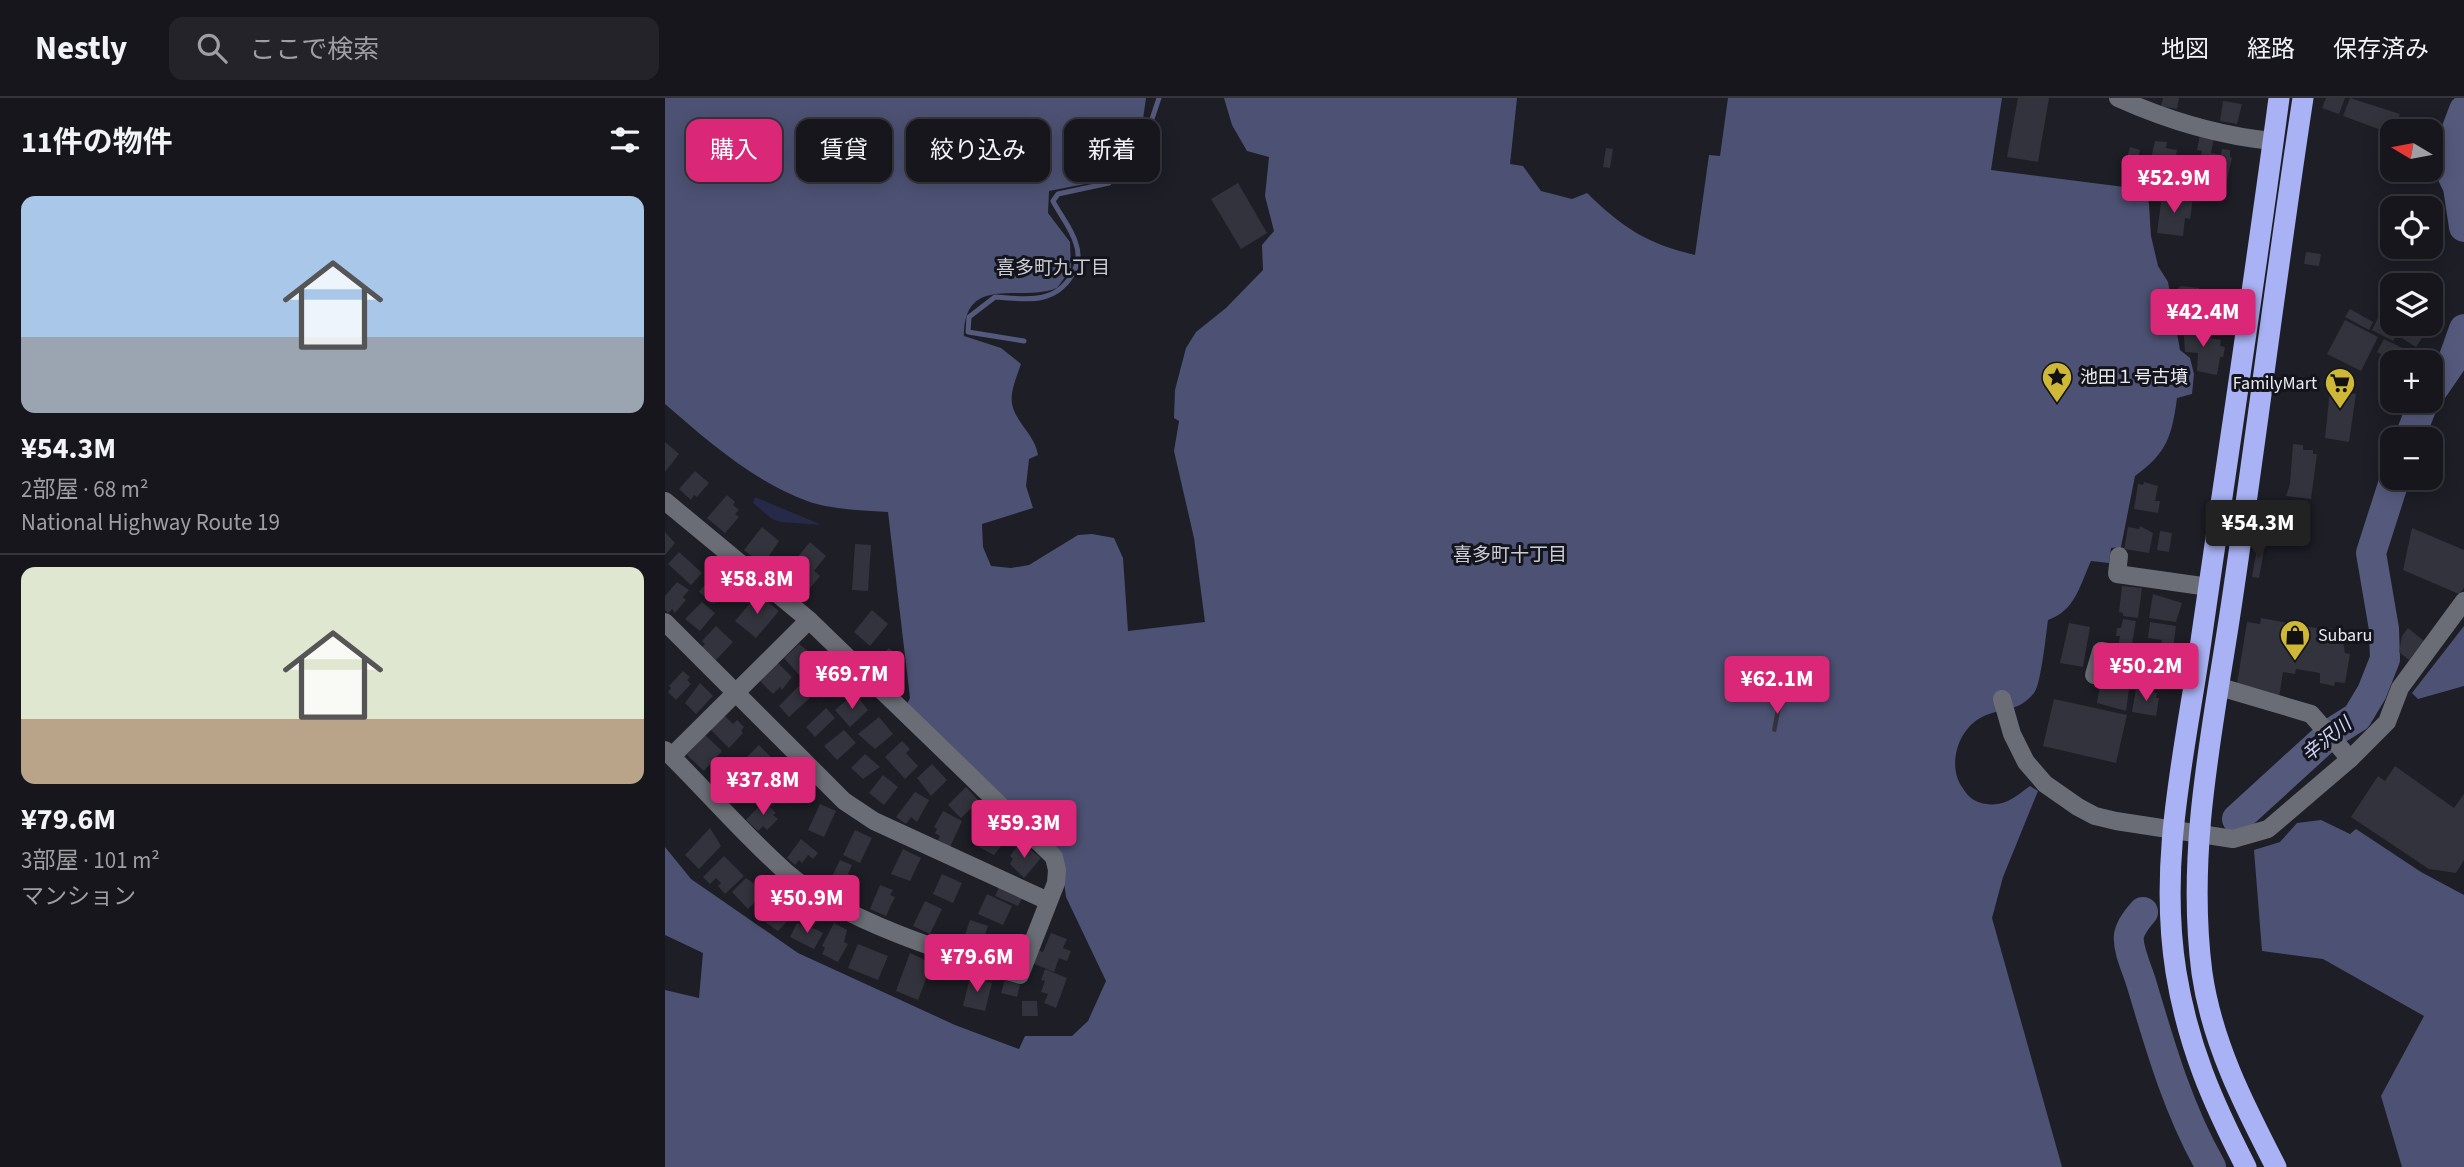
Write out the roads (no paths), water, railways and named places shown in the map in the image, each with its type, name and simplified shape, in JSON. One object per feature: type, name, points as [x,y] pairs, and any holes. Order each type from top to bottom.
[{"type":"highway","points":[[2246,1167],[2211,1099],[2192,1047],[2176,972],[2169,898],[2171,831],[2279,98]]},
{"type":"highway","points":[[2276,1167],[2242,1101],[2215,1030],[2203,976],[2197,923],[2199,835],[2303,98]]},
{"type":"street","points":[[2118,98],[2156,115],[2211,130],[2273,141]]},
{"type":"street","points":[[665,501],[809,620],[1054,857],[1057,870],[1020,975],[913,940],[812,892],[786,872],[668,753],[809,620]]},
{"type":"street","points":[[2119,556],[2117,574],[2209,587]]},
{"type":"street","points":[[2002,699],[2012,734],[2026,762],[2045,784],[2078,807],[2095,816],[2171,831],[2233,839],[2268,829],[2345,753],[2387,722],[2400,688],[2464,601]]},
{"type":"street","points":[[665,622],[844,801],[860,813],[1048,901]]},
{"type":"street","points":[[2094,674],[2101,651],[2197,667]]},
{"type":"street","points":[[2220,687],[2311,714],[2345,753]]},
{"type":"waterway","points":[[1024,341],[968,332],[969,317],[995,297],[1038,298],[1048,296],[1065,285],[1076,267],[1078,252],[1072,233],[1053,201],[1058,194],[1109,183],[1114,165],[1150,125],[1159,98]]},
{"type":"waterway","name":"辛沢川","points":[[2464,110],[2453,139],[2450,170],[2458,187],[2464,227]]},
{"type":"waterway","name":"辛沢川","points":[[2443,375],[2453,360],[2464,329]]},
{"type":"waterway","name":"辛沢川","points":[[2414,427],[2419,413]]},
{"type":"waterway","name":"辛沢川","points":[[2237,819],[2330,734],[2357,717],[2372,692],[2385,659],[2384,629],[2371,553],[2391,490]]},
{"type":"waterway","name":"辛沢川","points":[[2143,912],[2130,932],[2131,952],[2179,1100],[2211,1167]]},
{"type":"place","name":"池田１号古墳","points":[[2057,404]]},
{"type":"place","name":"FamilyMart","points":[[2340,410]]},
{"type":"place","name":"Subaru","points":[[2295,662]]},
{"type":"district","name":"喜多町九丁目","points":[[1053,268]]},
{"type":"district","name":"喜多町十丁目","points":[[1510,555]]}]
